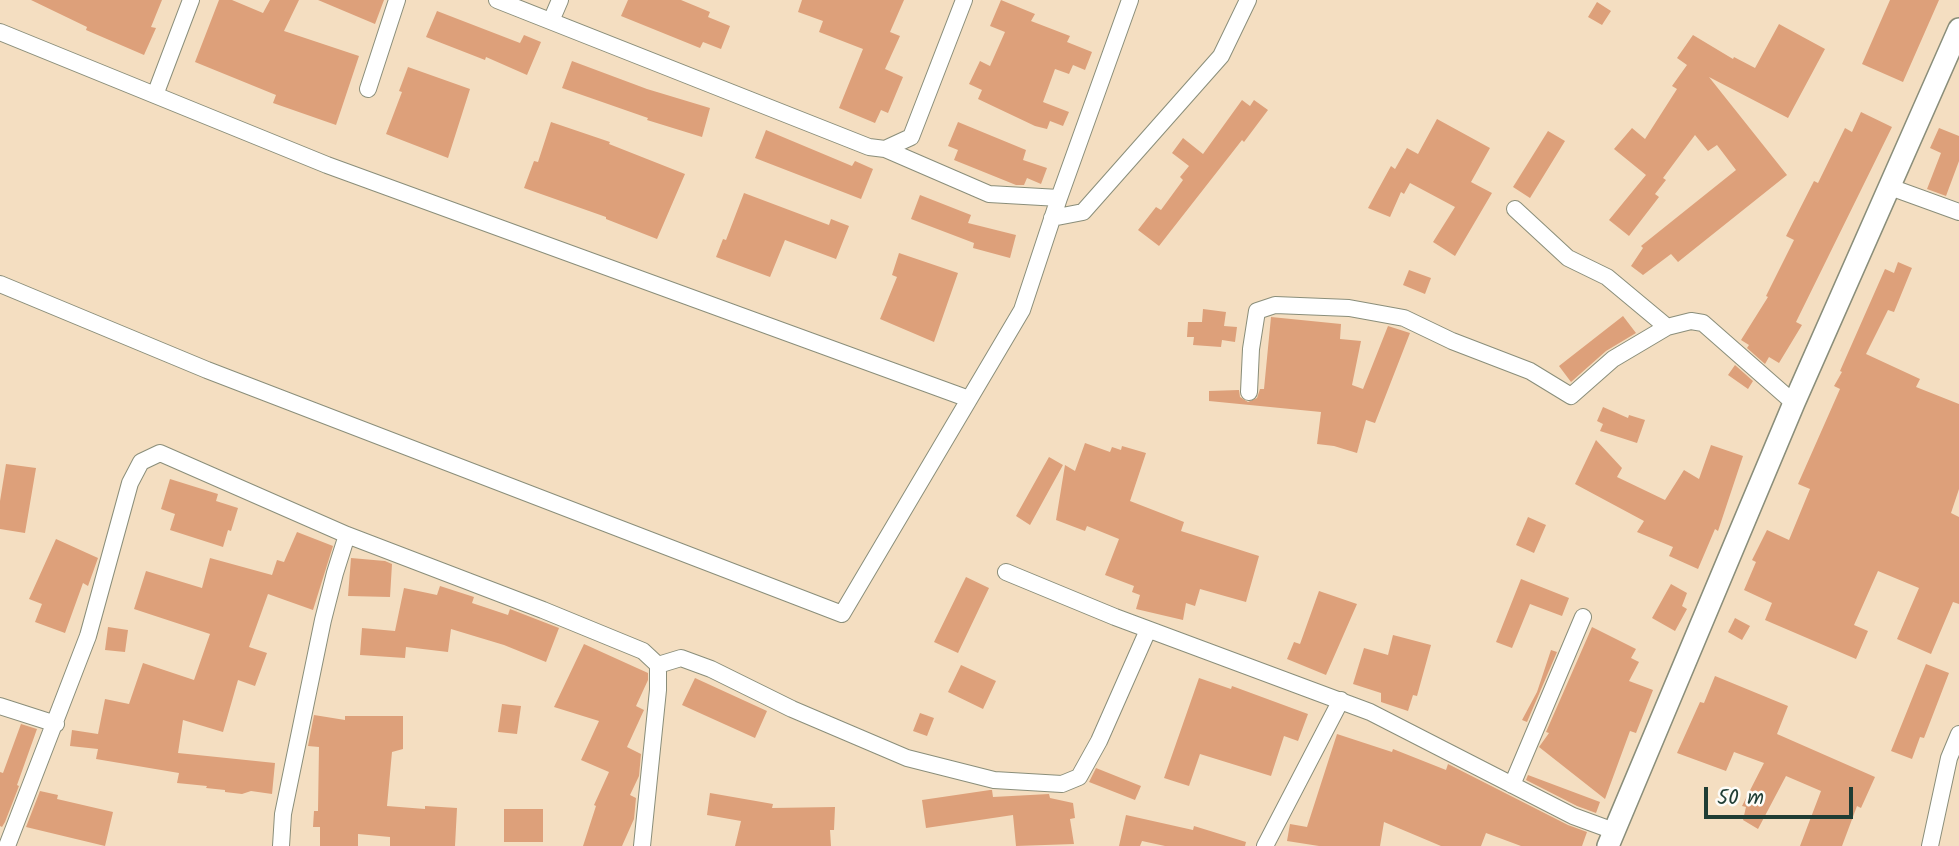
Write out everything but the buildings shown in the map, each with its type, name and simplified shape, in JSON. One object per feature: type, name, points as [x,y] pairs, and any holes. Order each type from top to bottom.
[{"type":"street","points":[[155,95],[191,0]]},
{"type":"street","points":[[368,89],[397,0]]},
{"type":"street","points":[[497,0],[869,147],[885,149],[989,194],[1059,198]]},
{"type":"street","points":[[551,21],[560,0]]},
{"type":"street","points":[[885,149],[911,137],[964,0]]},
{"type":"street","points":[[0,284],[207,370],[842,614],[1022,310],[1130,0]]},
{"type":"street","points":[[1052,218],[1083,212],[1221,56],[1248,0]]},
{"type":"street","points":[[1006,572],[1148,630],[1341,700],[1430,741],[1611,838],[1794,403],[1959,29]]},
{"type":"street","points":[[0,32],[327,165],[969,399]]},
{"type":"street","points":[[1890,187],[1959,212]]},
{"type":"street","points":[[1515,209],[1568,258],[1607,277],[1667,327]]},
{"type":"street","points":[[1249,392],[1251,349],[1257,311],[1275,305],[1349,308],[1404,318],[1452,341],[1530,371],[1571,396],[1613,359],[1667,327],[1691,321],[1703,323],[1794,403]]},
{"type":"street","points":[[7,846],[88,636],[130,484],[141,462],[160,453],[347,535],[643,651],[658,665]]},
{"type":"street","points":[[281,846],[283,814],[323,620],[347,535]]},
{"type":"street","points":[[1512,785],[1583,617]]},
{"type":"street","points":[[658,665],[681,658],[711,669],[792,709],[907,758],[994,780],[1062,785],[1079,777],[1099,741],[1148,630]]},
{"type":"street","points":[[642,846],[658,665]]},
{"type":"street","points":[[1265,846],[1341,700]]},
{"type":"street","points":[[0,706],[56,724]]},
{"type":"street","points":[[1930,846],[1950,758],[1959,734]]}]
